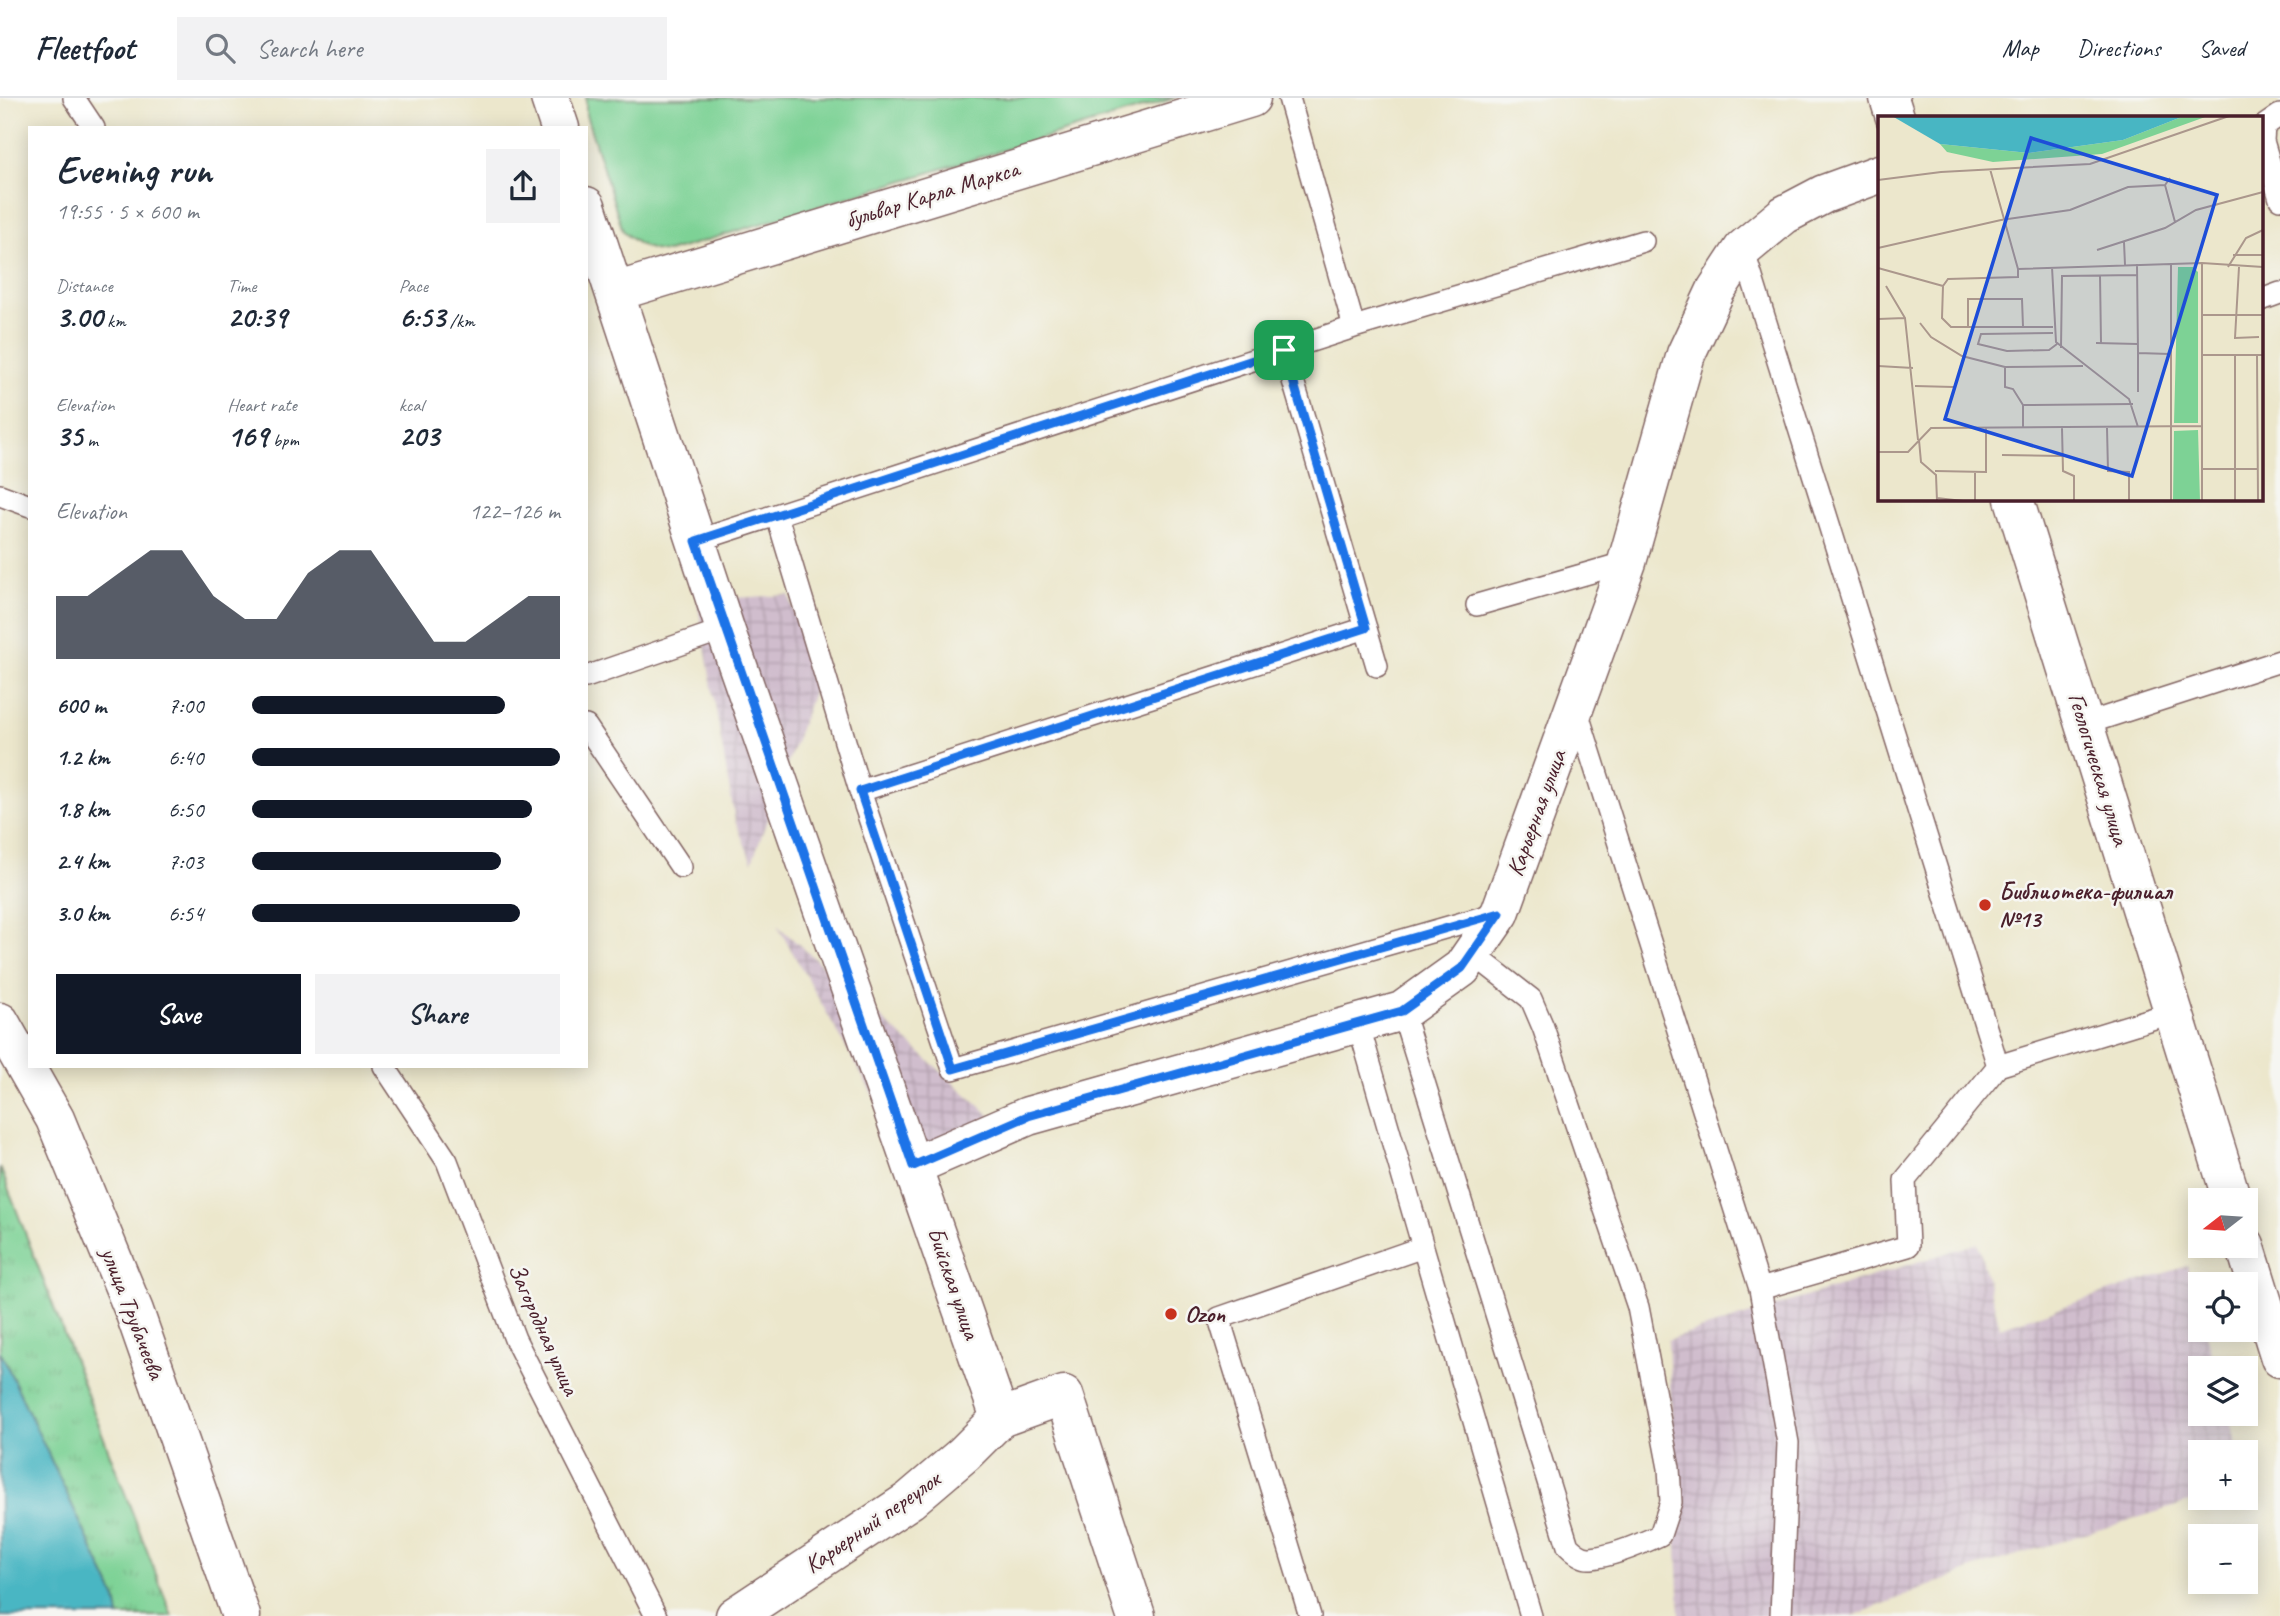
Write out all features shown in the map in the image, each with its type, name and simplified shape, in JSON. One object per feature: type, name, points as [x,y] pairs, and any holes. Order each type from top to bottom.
[{"type":"street","points":[[550,98],[559,126]]},
{"type":"street","name":"бульвар Карла Маркса","points":[[615,292],[1251,98]]},
{"type":"street","points":[[1889,98],[1895,116]]},
{"type":"street","name":"Карьерная улица","points":[[913,1166],[1028,1116],[1402,1011],[1462,968],[1500,913],[1627,562],[1686,354],[1716,290],[1743,248],[1784,215],[1824,194],[1878,174]]},
{"type":"street","name":"Бийская улица","points":[[588,212],[725,629],[1000,1418]]},
{"type":"street","name":"Геологическая улица","points":[[2014,500],[2228,1188]]},
{"type":"street","name":"улица Трубачеева","points":[[0,1022],[55,1119],[134,1311],[241,1616]]},
{"type":"street","points":[[2252,1258],[2270,1289],[2280,1358]]},
{"type":"street","points":[[1000,1418],[1064,1395],[1136,1616]]},
{"type":"street","name":"Карьерный переулок","points":[[735,1616],[910,1500],[964,1454],[1000,1418]]},
{"type":"lane","points":[[74,98],[93,126]]},
{"type":"lane","points":[[1289,98],[1354,327]]},
{"type":"lane","points":[[2280,115],[2264,126],[2263,141],[2280,199]]},
{"type":"lane","points":[[696,541],[1354,327],[1643,241]]},
{"type":"lane","points":[[1743,248],[1998,1066]]},
{"type":"lane","points":[[2262,299],[2280,293]]},
{"type":"lane","points":[[1284,350],[1377,666]]},
{"type":"lane","points":[[0,495],[28,505]]},
{"type":"lane","points":[[777,516],[860,791],[953,1069],[1500,913]]},
{"type":"lane","points":[[1477,605],[1627,562]]},
{"type":"lane","points":[[860,791],[1366,628]]},
{"type":"lane","points":[[588,676],[725,629]]},
{"type":"lane","points":[[2085,724],[2280,661]]},
{"type":"lane","points":[[1575,706],[1760,1289],[1788,1443],[1781,1616]]},
{"type":"lane","points":[[588,729],[681,867]]},
{"type":"lane","points":[[1402,1011],[1568,1546],[1577,1555],[1590,1559],[1660,1535],[1671,1502],[1669,1468],[1638,1307],[1544,1027],[1531,999],[1472,953]]},
{"type":"lane","points":[[1760,1289],[1908,1246],[1905,1180],[1998,1066],[2174,1012]]},
{"type":"lane","points":[[1358,1023],[1531,1616]]},
{"type":"lane","name":"Загородная улица","points":[[385,1068],[447,1161],[515,1339],[656,1616]]},
{"type":"lane","points":[[1310,1616],[1219,1318],[1423,1247]]},
{"type":"shaded area","points":[[789,595],[816,684],[752,862],[735,821],[697,600]]},
{"type":"shaded area","points":[[777,925],[991,1116],[913,1166]]},
{"type":"shaded area","points":[[1978,1243],[2000,1327],[2187,1266],[2188,1342],[2208,1342],[2213,1356],[2188,1356],[2188,1426],[2231,1426],[2236,1440],[2188,1440],[2188,1502],[1975,1568],[1853,1616],[1680,1616],[1668,1340]]},
{"type":"green space","points":[[586,98],[1175,98],[668,252],[644,246],[623,231],[586,115]]},
{"type":"green space","points":[[0,1167],[172,1616],[119,1616],[116,1599],[0,1351]]},
{"type":"water","points":[[0,1351],[116,1599],[119,1616],[0,1616]]},
{"type":"place","name":"Библиотека-филиал №13","points":[[1985,905]]},
{"type":"place","name":"Ozon","points":[[1171,1314]]},
{"type":"route","points":[[1284,350],[1366,628],[860,791],[953,1069],[1500,913],[1462,968],[1402,1011],[1028,1116],[913,1166],[696,541],[1284,350]]}]
